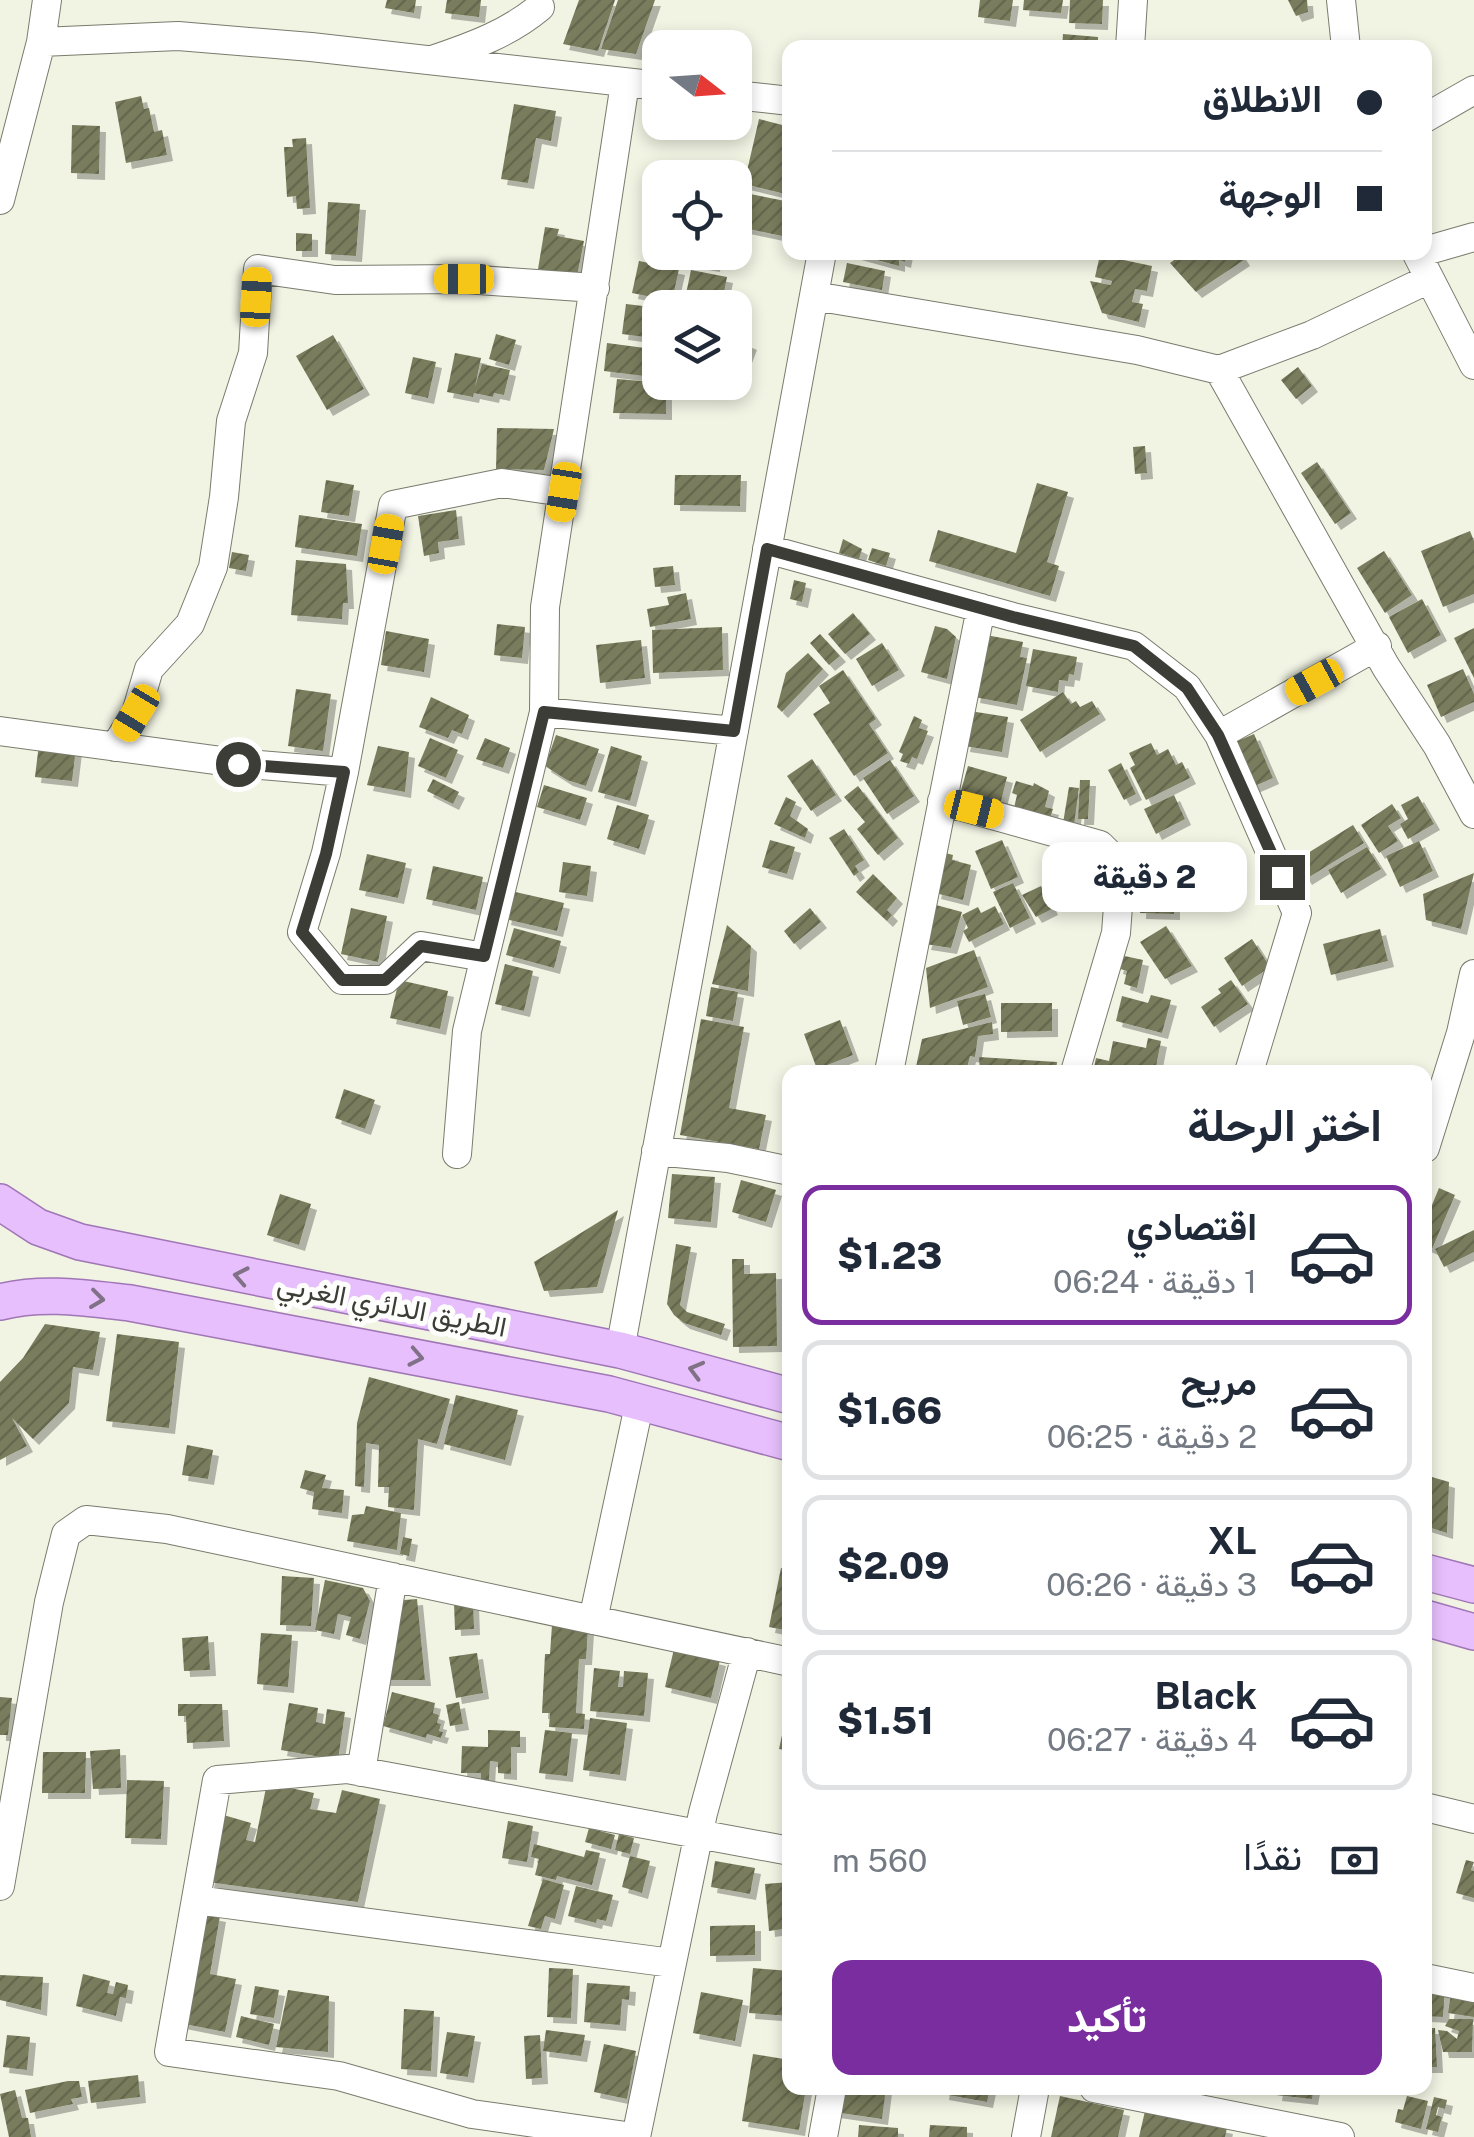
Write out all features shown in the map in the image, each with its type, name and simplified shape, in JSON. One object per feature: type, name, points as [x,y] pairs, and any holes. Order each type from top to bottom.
[{"type":"main road","name":"الطريق الدائري الغربي","points":[[0,1202],[38,1226],[80,1242],[620,1350],[782,1394]]},
{"type":"main road","name":"الطريق الدائري الغربي","points":[[0,1302],[41,1296],[130,1303],[640,1402],[782,1442]]},
{"type":"main road","points":[[1432,1574],[1474,1585]]},
{"type":"main road","points":[[1432,1620],[1474,1632]]},
{"type":"street","points":[[0,200],[41,42],[47,0]]},
{"type":"street","points":[[506,0],[506,30]]},
{"type":"street","points":[[1130,40],[1132,0]]},
{"type":"street","points":[[1341,0],[1345,40]]},
{"type":"street","points":[[429,61],[474,46],[521,23],[540,7]]},
{"type":"street","points":[[41,42],[178,36],[642,84]]},
{"type":"street","points":[[457,1154],[466,1031],[544,712],[545,608],[625,82]]},
{"type":"street","points":[[1432,114],[1474,90]]},
{"type":"street","points":[[752,97],[782,100]]},
{"type":"street","points":[[1432,254],[1474,237]]},
{"type":"street","points":[[620,1350],[821,260]]},
{"type":"street","points":[[814,296],[1138,350],[1219,370],[1312,335],[1418,260]]},
{"type":"street","points":[[1422,260],[1474,365]]},
{"type":"street","points":[[115,747],[136,713],[149,669],[190,624],[212,567],[224,497],[230,421],[253,353],[258,269],[335,280],[464,279],[595,288]]},
{"type":"street","points":[[1219,370],[1386,667],[1437,744],[1474,814]]},
{"type":"street","points":[[484,956],[421,946],[385,980],[342,980],[302,932],[326,854],[344,772],[393,505],[502,483],[564,492]]},
{"type":"street","points":[[767,549],[1134,646],[1187,688],[1218,735],[1297,913],[1251,1065]]},
{"type":"street","points":[[890,1065],[981,608]]},
{"type":"street","points":[[1218,735],[1377,646]]},
{"type":"street","points":[[544,712],[734,731]]},
{"type":"street","points":[[0,732],[238,764],[344,772]]},
{"type":"street","points":[[942,801],[1100,845],[1121,866],[1116,933],[1078,1065]]},
{"type":"street","points":[[1432,1129],[1467,1034],[1474,974]]},
{"type":"street","points":[[656,1151],[728,1158],[782,1169]]},
{"type":"street","points":[[593,1620],[640,1402]]},
{"type":"street","points":[[0,1886],[49,1602],[66,1534],[86,1520],[166,1530],[782,1660]]},
{"type":"street","points":[[361,1772],[394,1578]]},
{"type":"street","points":[[747,1652],[699,1833],[634,2137],[472,2114],[339,2076],[169,2052],[217,1780],[348,1769],[699,1833],[782,1850]]},
{"type":"street","points":[[1432,1809],[1474,1818]]},
{"type":"street","points":[[196,1900],[672,1963]]},
{"type":"street","points":[[1432,1979],[1474,1988]]},
{"type":"street","points":[[823,2137],[831,2095]]},
{"type":"street","points":[[1026,2137],[1034,2095]]},
{"type":"street","points":[[1129,2095],[1340,2137]]},
{"type":"building","points":[[387,0],[416,0],[414,13],[385,8]]},
{"type":"building","points":[[447,0],[481,0],[479,17],[445,13]]},
{"type":"building","points":[[579,0],[615,0],[598,51],[563,44]]},
{"type":"building","points":[[618,0],[655,0],[636,54],[601,49]]},
{"type":"building","points":[[980,0],[1013,0],[1010,21],[978,17]]},
{"type":"building","points":[[1024,0],[1063,0],[1061,13],[1023,10]]},
{"type":"building","points":[[1070,0],[1103,0],[1102,24],[1069,23]]},
{"type":"building","points":[[1288,0],[1307,0],[1308,12],[1296,16]]},
{"type":"building","points":[[1063,34],[1098,37],[1098,40],[1063,40]]},
{"type":"building","points":[[141,96],[144,109],[149,108],[154,132],[162,130],[167,155],[126,163],[115,102]]},
{"type":"building","points":[[514,104],[556,111],[551,141],[536,138],[528,183],[501,179]]},
{"type":"building","points":[[759,119],[782,125],[782,193],[752,186],[750,160]]},
{"type":"building","points":[[72,125],[100,126],[99,174],[71,173]]},
{"type":"building","points":[[306,138],[310,208],[297,209],[296,196],[287,197],[284,147],[293,147],[292,139]]},
{"type":"building","points":[[752,194],[782,200],[782,236],[752,230]]},
{"type":"building","points":[[328,202],[360,204],[356,256],[325,254]]},
{"type":"building","points":[[545,227],[559,229],[557,236],[584,241],[577,276],[538,269]]},
{"type":"building","points":[[296,233],[312,234],[312,251],[296,251]]},
{"type":"building","points":[[877,260],[899,260],[899,266]]},
{"type":"building","points":[[1099,260],[1152,266],[1147,291],[1135,289],[1132,302],[1143,304],[1139,322],[1102,313],[1090,281],[1111,285],[1112,281],[1095,277]]},
{"type":"building","points":[[1174,260],[1244,260],[1196,292],[1170,263]]},
{"type":"building","points":[[639,261],[642,270],[679,270],[674,290],[632,293]]},
{"type":"building","points":[[847,263],[885,271],[882,290],[843,282]]},
{"type":"building","points":[[691,270],[727,277],[724,290],[687,290]]},
{"type":"building","points":[[626,304],[642,306],[642,337],[622,334]]},
{"type":"building","points":[[496,334],[516,340],[509,365],[489,359]]},
{"type":"building","points":[[333,335],[364,389],[327,410],[296,356]]},
{"type":"building","points":[[607,343],[642,348],[642,376],[604,371]]},
{"type":"building","points":[[455,353],[481,358],[475,387],[482,364],[510,370],[504,395],[474,393],[473,397],[447,392]]},
{"type":"building","points":[[413,357],[436,362],[428,398],[405,393]]},
{"type":"building","points":[[1298,367],[1312,386],[1296,399],[1281,380]]},
{"type":"building","points":[[617,379],[642,381],[642,400],[666,400],[666,414],[613,413]]},
{"type":"building","points":[[497,428],[554,429],[544,470],[496,469]]},
{"type":"building","points":[[1145,446],[1147,473],[1135,474],[1133,447]]},
{"type":"building","points":[[1317,462],[1351,513],[1335,524],[1301,473]]},
{"type":"building","points":[[675,475],[741,475],[740,506],[674,505]]},
{"type":"building","points":[[326,480],[354,485],[349,516],[321,512]]},
{"type":"building","points":[[1037,483],[1068,492],[1047,562],[1059,566],[1050,596],[929,561],[938,530],[1016,553]]},
{"type":"building","points":[[456,510],[459,539],[438,542],[439,553],[424,556],[418,516]]},
{"type":"building","points":[[299,515],[362,524],[357,556],[295,547]]},
{"type":"building","points":[[1470,531],[1474,541],[1474,594],[1443,607],[1421,551]]},
{"type":"building","points":[[843,539],[862,549],[859,559],[839,553]]},
{"type":"building","points":[[872,548],[890,553],[886,566],[868,560]]},
{"type":"building","points":[[1384,551],[1412,595],[1385,613],[1357,568]]},
{"type":"building","points":[[232,552],[249,555],[246,571],[229,568]]},
{"type":"building","points":[[296,560],[346,564],[348,603],[343,603],[342,619],[291,615]]},
{"type":"building","points":[[673,566],[675,585],[655,587],[653,568]]},
{"type":"building","points":[[794,580],[806,583],[802,602],[790,599]]},
{"type":"building","points":[[686,593],[691,619],[650,627],[647,609],[669,605],[667,597]]},
{"type":"building","points":[[1422,599],[1441,635],[1408,653],[1389,617]]},
{"type":"building","points":[[853,613],[870,634],[845,654],[828,634]]},
{"type":"building","points":[[497,624],[525,627],[522,658],[494,655]]},
{"type":"building","points":[[935,626],[956,637],[947,679],[921,672]]},
{"type":"building","points":[[722,627],[723,670],[653,673],[652,630]]},
{"type":"building","points":[[1474,628],[1474,678],[1454,638]]},
{"type":"building","points":[[386,631],[429,639],[424,672],[381,665]]},
{"type":"building","points":[[820,634],[840,656],[829,665],[810,643]]},
{"type":"building","points":[[986,635],[1023,642],[1020,657],[1027,658],[1017,705],[974,697]]},
{"type":"building","points":[[641,640],[645,678],[600,683],[596,645]]},
{"type":"building","points":[[882,643],[899,670],[872,686],[856,659]]},
{"type":"building","points":[[1033,649],[1077,657],[1074,675],[1069,674],[1068,681],[1059,680],[1058,692],[1026,686]]},
{"type":"building","points":[[808,653],[823,669],[782,712],[777,707],[786,673]]},
{"type":"building","points":[[1463,669],[1474,702],[1441,717],[1427,685]]},
{"type":"building","points":[[843,670],[876,719],[869,724],[888,753],[854,776],[813,714],[830,703],[819,686]]},
{"type":"building","points":[[296,689],[331,694],[323,751],[288,746]]},
{"type":"building","points":[[1063,692],[1071,704],[1076,701],[1080,707],[1092,701],[1100,714],[1040,752],[1020,720]]},
{"type":"building","points":[[431,697],[469,715],[462,734],[452,730],[448,738],[419,727]]},
{"type":"building","points":[[970,711],[1008,717],[1002,752],[964,746]]},
{"type":"building","points":[[914,716],[922,720],[919,728],[928,731],[917,759],[912,757],[909,764],[900,761],[903,754],[899,752]]},
{"type":"building","points":[[1254,734],[1273,778],[1241,792],[1221,748]]},
{"type":"building","points":[[556,735],[599,749],[586,786],[545,766]]},
{"type":"building","points":[[430,738],[458,750],[446,778],[418,766]]},
{"type":"building","points":[[485,738],[510,748],[503,768],[476,759]]},
{"type":"building","points":[[1151,743],[1157,755],[1168,749],[1176,765],[1182,762],[1190,778],[1146,800],[1130,768],[1135,765],[1129,753]]},
{"type":"building","points":[[39,744],[76,748],[72,781],[35,777]]},
{"type":"building","points":[[378,746],[409,752],[405,792],[367,785]]},
{"type":"building","points":[[611,746],[642,756],[630,801],[598,792]]},
{"type":"building","points":[[812,759],[836,795],[811,811],[787,776]]},
{"type":"building","points":[[890,760],[914,796],[887,814],[863,778]]},
{"type":"building","points":[[1121,763],[1136,794],[1124,800],[1108,770]]},
{"type":"building","points":[[968,766],[1007,777],[1000,805],[960,794]]},
{"type":"building","points":[[433,779],[459,792],[453,804],[427,791]]},
{"type":"building","points":[[1080,780],[1090,780],[1088,819],[1078,819]]},
{"type":"building","points":[[1016,781],[1033,786],[1034,783],[1049,791],[1045,807],[1053,809],[1050,818],[1014,808],[1017,795],[1012,793]]},
{"type":"building","points":[[544,785],[587,798],[580,820],[537,807]]},
{"type":"building","points":[[858,786],[898,838],[878,855],[857,829],[865,822],[844,797]]},
{"type":"building","points":[[1069,787],[1079,788],[1074,825],[1063,823]]},
{"type":"building","points":[[1174,795],[1185,819],[1156,834],[1144,809]]},
{"type":"building","points":[[1418,796],[1434,824],[1408,839],[1400,824],[1408,819],[1401,805]]},
{"type":"building","points":[[786,797],[796,802],[790,816],[808,829],[805,838],[774,824]]},
{"type":"building","points":[[1392,804],[1401,818],[1388,826],[1398,841],[1379,853],[1361,825]]},
{"type":"building","points":[[617,805],[649,815],[639,849],[607,839]]},
{"type":"building","points":[[1353,825],[1364,843],[1306,879],[1295,861]]},
{"type":"building","points":[[844,829],[864,860],[855,866],[859,872],[854,876],[829,838]]},
{"type":"building","points":[[770,840],[795,847],[787,874],[762,867]]},
{"type":"building","points":[[1002,840],[1018,877],[991,889],[975,851]]},
{"type":"building","points":[[1419,841],[1433,871],[1400,887],[1386,856]]},
{"type":"building","points":[[1154,843],[1161,868],[1133,877],[1125,853]]},
{"type":"building","points":[[1367,847],[1381,869],[1341,893],[1328,870]]},
{"type":"building","points":[[945,853],[953,855],[952,860],[971,865],[963,900],[935,893]]},
{"type":"building","points":[[367,854],[406,863],[398,898],[359,890]]},
{"type":"building","points":[[563,862],[591,866],[587,896],[559,892]]},
{"type":"building","points":[[433,866],[483,877],[476,910],[426,899]]},
{"type":"building","points":[[1474,873],[1461,929],[1426,920],[1423,894]]},
{"type":"building","points":[[873,874],[897,898],[887,910],[892,915],[887,921],[856,892]]},
{"type":"building","points":[[1141,880],[1166,881],[1165,894],[1174,895],[1174,914],[1140,913]]},
{"type":"building","points":[[1013,883],[1030,918],[1010,928],[993,892]]},
{"type":"building","points":[[1041,886],[1052,909],[1036,917],[1022,895]]},
{"type":"building","points":[[511,891],[564,903],[557,931],[505,919]]},
{"type":"building","points":[[936,905],[962,912],[951,948],[925,944]]},
{"type":"building","points":[[995,906],[1004,924],[969,942],[963,931],[968,928],[962,915],[978,907],[981,913]]},
{"type":"building","points":[[351,908],[387,916],[378,962],[341,954]]},
{"type":"building","points":[[810,908],[821,922],[794,944],[784,931]]},
{"type":"building","points":[[727,925],[751,946],[748,991],[712,984]]},
{"type":"building","points":[[1166,926],[1192,966],[1165,979],[1140,942]]},
{"type":"building","points":[[514,928],[561,941],[554,968],[506,955]]},
{"type":"building","points":[[1380,929],[1388,961],[1331,975],[1323,944]]},
{"type":"building","points":[[1252,939],[1270,967],[1242,986],[1224,958]]},
{"type":"building","points":[[974,950],[988,987],[930,1008],[926,968]]},
{"type":"building","points":[[1120,955],[1143,960],[1137,988],[1124,984],[1127,971],[1117,968]]},
{"type":"building","points":[[505,964],[533,971],[524,1011],[495,1004]]},
{"type":"building","points":[[399,980],[448,991],[440,1029],[390,1018]]},
{"type":"building","points":[[1231,980],[1248,1004],[1214,1027],[1201,1007]]},
{"type":"building","points":[[711,987],[738,992],[733,1021],[706,1016]]},
{"type":"building","points":[[985,994],[991,1017],[963,1025],[957,1001]]},
{"type":"building","points":[[1151,995],[1171,1000],[1162,1033],[1116,1021],[1122,996],[1148,1003]]},
{"type":"building","points":[[1001,1003],[1052,1003],[1052,1031],[1001,1032]]},
{"type":"building","points":[[701,1019],[744,1027],[729,1108],[766,1115],[759,1149],[680,1135]]},
{"type":"building","points":[[840,1020],[853,1055],[827,1065],[816,1065],[804,1034]]},
{"type":"building","points":[[992,1022],[993,1034],[978,1036],[975,1057],[970,1056],[968,1065],[916,1065],[922,1039]]},
{"type":"building","points":[[1148,1038],[1161,1041],[1156,1065],[1094,1065],[1096,1058],[1109,1061],[1113,1041],[1146,1048]]},
{"type":"building","points":[[979,1057],[1057,1062],[1057,1065],[980,1065]]},
{"type":"building","points":[[344,1089],[375,1100],[365,1129],[335,1118]]},
{"type":"building","points":[[672,1174],[715,1177],[711,1222],[668,1218]]},
{"type":"building","points":[[741,1180],[776,1190],[766,1222],[732,1212]]},
{"type":"building","points":[[1439,1188],[1455,1195],[1432,1249],[1432,1205]]},
{"type":"building","points":[[280,1194],[311,1204],[299,1245],[267,1235]]},
{"type":"building","points":[[618,1210],[597,1287],[544,1291],[534,1262]]},
{"type":"building","points":[[1474,1230],[1474,1252],[1444,1267],[1435,1249]]},
{"type":"building","points":[[676,1244],[691,1247],[680,1305],[687,1312],[725,1324],[721,1335],[684,1323],[667,1304]]},
{"type":"building","points":[[732,1259],[744,1259],[744,1274],[776,1273],[777,1346],[733,1347]]},
{"type":"building","points":[[45,1324],[100,1332],[93,1370],[73,1367],[69,1403],[33,1439],[12,1418],[27,1446],[0,1460],[0,1382],[23,1358]]},
{"type":"building","points":[[117,1334],[179,1342],[169,1428],[106,1421]]},
{"type":"building","points":[[369,1377],[450,1399],[437,1444],[418,1439],[414,1510],[388,1507],[389,1487],[378,1487],[379,1445],[366,1443],[364,1487],[355,1486],[357,1423]]},
{"type":"building","points":[[456,1395],[518,1410],[505,1460],[444,1444]]},
{"type":"building","points":[[187,1445],[213,1450],[208,1479],[182,1475]]},
{"type":"building","points":[[305,1470],[326,1475],[322,1488],[344,1490],[342,1513],[312,1509],[314,1492],[300,1488]]},
{"type":"building","points":[[1432,1477],[1449,1482],[1447,1533],[1432,1528]]},
{"type":"building","points":[[366,1506],[401,1513],[397,1550],[347,1541],[352,1515],[364,1514]]},
{"type":"building","points":[[403,1537],[412,1539],[409,1556],[400,1554]]},
{"type":"building","points":[[781,1568],[782,1629],[769,1627]]},
{"type":"building","points":[[282,1576],[314,1578],[311,1626],[280,1625]]},
{"type":"building","points":[[325,1580],[363,1588],[370,1601],[360,1639],[346,1635],[351,1617],[338,1614],[334,1634],[315,1630]]},
{"type":"building","points":[[417,1599],[425,1680],[377,1680],[392,1601]]},
{"type":"building","points":[[473,1602],[474,1629],[455,1630],[454,1603]]},
{"type":"building","points":[[552,1625],[588,1628],[586,1659],[579,1659],[576,1713],[585,1714],[584,1729],[549,1727],[550,1713],[542,1713],[545,1654],[550,1654]]},
{"type":"building","points":[[261,1633],[292,1635],[288,1687],[257,1684]]},
{"type":"building","points":[[208,1636],[210,1670],[184,1671],[182,1638]]},
{"type":"building","points":[[674,1649],[720,1660],[711,1698],[665,1687]]},
{"type":"building","points":[[477,1653],[483,1693],[456,1698],[449,1657]]},
{"type":"building","points":[[594,1668],[620,1671],[618,1687],[623,1687],[624,1671],[648,1673],[644,1716],[590,1711]]},
{"type":"building","points":[[392,1692],[435,1703],[433,1713],[439,1715],[441,1738],[427,1734],[426,1738],[383,1726]]},
{"type":"building","points":[[0,1697],[12,1698],[8,1735],[0,1735]]},
{"type":"building","points":[[459,1702],[463,1724],[450,1726],[446,1705]]},
{"type":"building","points":[[289,1703],[318,1708],[316,1722],[325,1724],[327,1709],[345,1712],[338,1760],[281,1750]]},
{"type":"building","points":[[178,1704],[222,1704],[224,1741],[187,1743],[186,1716],[178,1716]]},
{"type":"building","points":[[590,1718],[627,1723],[620,1775],[583,1770]]},
{"type":"building","points":[[488,1730],[520,1731],[520,1747],[511,1747],[511,1774],[498,1773],[498,1762],[490,1761],[489,1780],[481,1780],[481,1773],[461,1773],[462,1746],[488,1747]]},
{"type":"building","points":[[545,1730],[572,1733],[567,1776],[539,1773]]},
{"type":"building","points":[[120,1749],[121,1788],[93,1789],[90,1751]]},
{"type":"building","points":[[43,1752],[86,1752],[85,1793],[42,1793]]},
{"type":"building","points":[[127,1780],[164,1781],[161,1839],[125,1838]]},
{"type":"building","points":[[267,1783],[314,1793],[310,1809],[336,1813],[342,1790],[380,1799],[358,1902],[208,1882],[220,1814],[251,1823],[246,1840],[255,1842]]},
{"type":"building","points":[[508,1821],[533,1826],[527,1862],[502,1858]]},
{"type":"building","points":[[589,1828],[615,1835],[611,1849],[585,1842]]},
{"type":"building","points":[[619,1834],[634,1838],[630,1854],[615,1850]]},
{"type":"building","points":[[534,1844],[584,1857],[586,1850],[600,1853],[592,1885],[535,1875],[539,1859],[531,1857]]},
{"type":"building","points":[[630,1856],[650,1861],[642,1893],[622,1887]]},
{"type":"building","points":[[1466,1860],[1474,1862],[1474,1898],[1456,1893]]},
{"type":"building","points":[[715,1861],[755,1868],[750,1894],[711,1887]]},
{"type":"building","points":[[543,1879],[564,1885],[555,1919],[545,1916],[541,1929],[528,1926]]},
{"type":"building","points":[[782,1883],[782,1929],[769,1931],[765,1884]]},
{"type":"building","points":[[576,1886],[613,1895],[606,1921],[597,1919],[596,1923],[568,1916]]},
{"type":"building","points":[[199,1912],[220,1916],[210,1974],[236,1979],[225,2032],[180,2023]]},
{"type":"building","points":[[755,1925],[755,1955],[710,1956],[710,1926]]},
{"type":"building","points":[[549,1968],[573,1969],[571,2018],[547,2017]]},
{"type":"building","points":[[753,1968],[782,1970],[782,2015],[749,2013]]},
{"type":"building","points":[[83,1974],[110,1981],[107,1993],[113,1994],[116,1982],[128,1985],[126,1998],[120,1997],[116,2016],[76,2006]]},
{"type":"building","points":[[0,1975],[43,1977],[41,2010],[0,2000]]},
{"type":"building","points":[[587,1983],[630,1986],[629,2000],[622,1999],[620,2025],[584,2022]]},
{"type":"building","points":[[255,1986],[279,1990],[274,2018],[250,2014]]},
{"type":"building","points":[[1432,1987],[1445,1987],[1443,2017],[1432,2016]]},
{"type":"building","points":[[288,1990],[329,1996],[328,2052],[276,2047]]},
{"type":"building","points":[[701,1992],[743,2000],[735,2041],[693,2033]]},
{"type":"building","points":[[1451,1993],[1474,1996],[1474,2017],[1448,2013]]},
{"type":"building","points":[[404,2009],[434,2011],[431,2071],[401,2069]]},
{"type":"building","points":[[241,2016],[274,2024],[269,2045],[236,2037]]},
{"type":"building","points":[[1449,2019],[1473,2019],[1472,2052],[1443,2052],[1438,2030],[1457,2039],[1459,2031],[1445,2026]]},
{"type":"building","points":[[1432,2028],[1435,2028],[1437,2067],[1432,2067]]},
{"type":"building","points":[[546,2030],[585,2035],[581,2056],[543,2051]]},
{"type":"building","points":[[447,2032],[475,2036],[468,2077],[440,2073]]},
{"type":"building","points":[[7,2035],[30,2037],[27,2070],[3,2067]]},
{"type":"building","points":[[540,2035],[542,2078],[526,2079],[524,2036]]},
{"type":"building","points":[[604,2044],[636,2051],[627,2099],[594,2092]]},
{"type":"building","points":[[753,2054],[782,2059],[782,2095],[805,2095],[799,2130],[742,2121]]},
{"type":"building","points":[[138,2075],[140,2097],[91,2103],[88,2081]]},
{"type":"building","points":[[79,2081],[82,2097],[71,2099],[73,2104],[30,2113],[25,2090]]},
{"type":"building","points":[[15,2090],[22,2118],[28,2118],[31,2137],[9,2137],[0,2094]]},
{"type":"building","points":[[836,2095],[885,2095],[882,2119],[834,2112]]},
{"type":"building","points":[[948,2095],[988,2095],[987,2102]]},
{"type":"building","points":[[1276,2095],[1313,2095],[1312,2099]]},
{"type":"building","points":[[1060,2096],[1124,2110],[1118,2137],[1051,2137]]},
{"type":"building","points":[[1407,2096],[1428,2101],[1421,2129],[1395,2122]]},
{"type":"building","points":[[1434,2097],[1447,2100],[1445,2109],[1438,2107],[1436,2115],[1442,2117],[1438,2132],[1426,2129]]},
{"type":"building","points":[[1145,2111],[1227,2128],[1225,2137],[1139,2137]]},
{"type":"building","points":[[859,2125],[898,2128],[898,2137],[858,2137]]},
{"type":"building","points":[[930,2125],[967,2127],[967,2137],[929,2137]]},
{"type":"route","points":[[238,764],[344,772],[326,854],[302,932],[342,980],[385,980],[421,946],[484,956],[544,712],[734,731],[767,549],[1134,646],[1187,688],[1218,735],[1282,877]]}]
